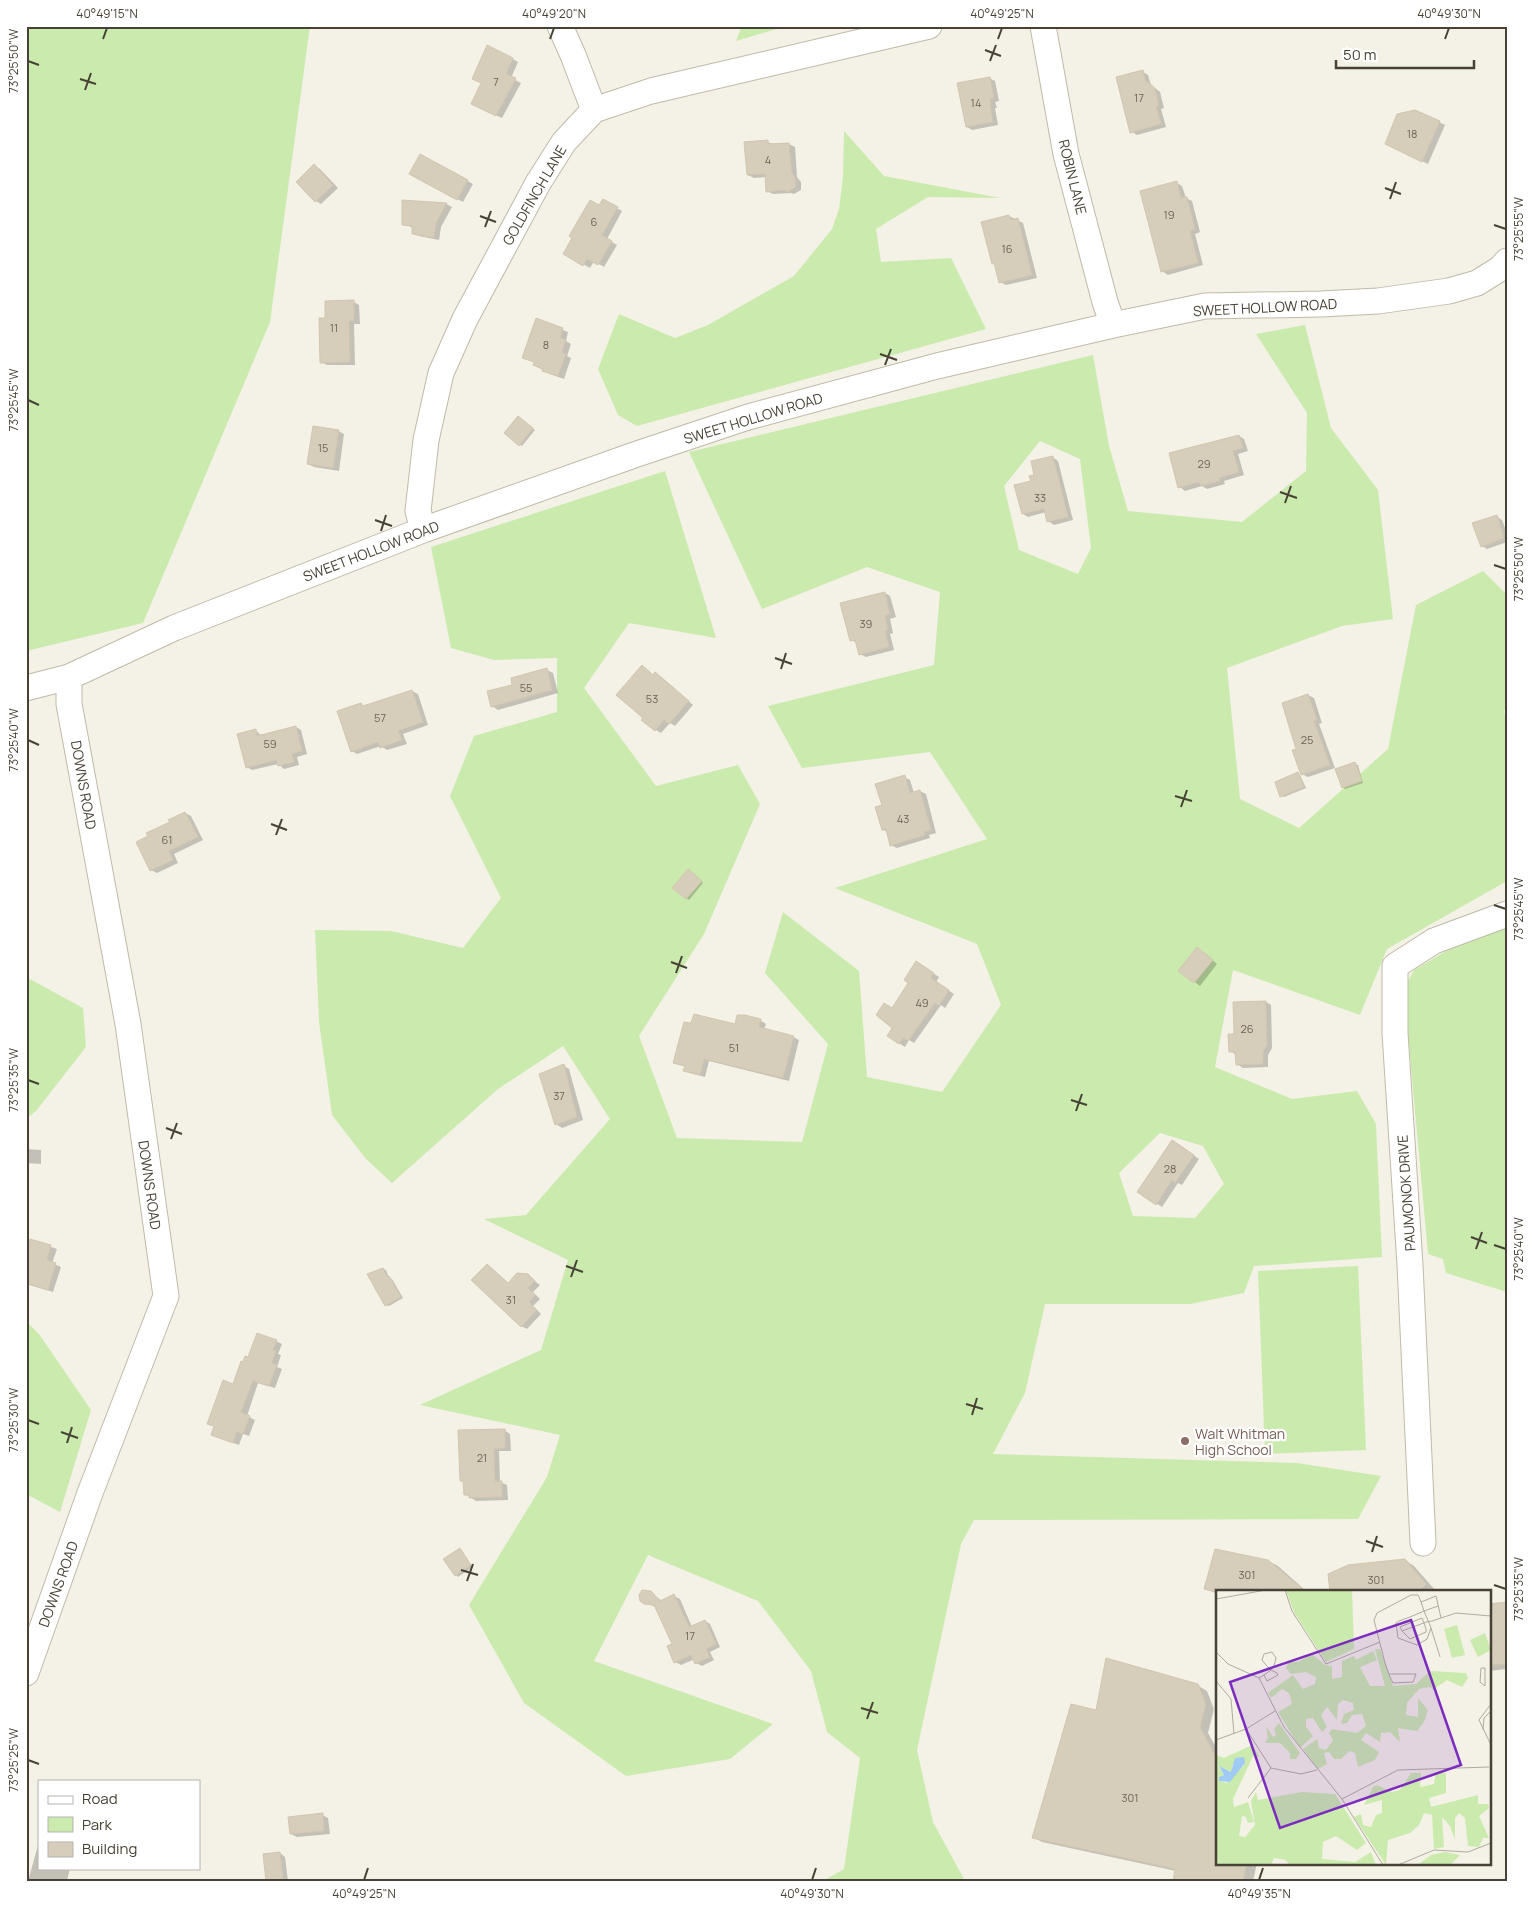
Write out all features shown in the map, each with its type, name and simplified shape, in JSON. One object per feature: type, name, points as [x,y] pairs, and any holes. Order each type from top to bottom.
[{"type":"street","points":[[560,26],[574,54],[594,110]]},
{"type":"street","name":"GOLDFINCH LANE","points":[[423,530],[418,511],[426,440],[441,372],[465,320],[538,183],[564,142],[594,110],[651,91],[930,26]]},
{"type":"street","name":"ROBIN LANE","points":[[1043,26],[1066,154],[1105,302],[1114,325]]},
{"type":"street","name":"SWEET HOLLOW ROAD","points":[[26,688],[69,677],[174,628],[423,530],[637,454],[748,417],[937,366],[1205,306],[1321,304],[1416,297],[1449,291],[1477,283],[1501,268],[1507,261]]},
{"type":"street","name":"DOWNS ROAD","points":[[26,1673],[90,1493],[166,1296],[128,1024],[69,704],[69,677]]},
{"type":"street","name":"PAUMONOK DRIVE","points":[[1424,1543],[1410,1255],[1396,1033],[1396,966],[1434,941],[1507,914]]},
{"type":"green space","points":[[26,26],[310,26],[270,322],[143,623],[26,651]]},
{"type":"green space","points":[[742,26],[787,26],[736,41]]},
{"type":"green space","points":[[844,131],[884,176],[1000,198],[928,197],[876,229],[881,262],[951,258],[986,329],[637,426],[618,415],[598,369],[619,314],[675,338],[708,325],[794,276],[832,229],[839,209],[843,177]]},
{"type":"green space","points":[[1305,325],[1331,428],[1378,490],[1393,619],[1342,626],[1227,668],[1240,799],[1299,828],[1388,749],[1416,605],[1483,571],[1507,595],[1507,705],[1504,711],[1507,725],[1507,881],[1387,949],[1360,1015],[1233,970],[1215,1067],[1292,1099],[1357,1091],[1376,1124],[1382,1257],[1254,1266],[1244,1293],[1190,1304],[1045,1304],[1025,1393],[993,1454],[1297,1463],[1381,1476],[1358,1519],[974,1520],[961,1544],[917,1750],[933,1822],[965,1881],[823,1881],[844,1869],[860,1758],[827,1732],[811,1671],[758,1601],[648,1555],[594,1661],[773,1724],[730,1759],[626,1776],[524,1703],[469,1605],[547,1477],[560,1435],[420,1405],[541,1350],[568,1260],[484,1219],[526,1215],[610,1119],[563,1046],[498,1089],[392,1183],[366,1159],[332,1115],[319,1022],[315,930],[391,931],[463,948],[501,898],[450,796],[474,736],[557,712],[557,658],[494,660],[451,648],[431,547],[665,471],[716,638],[629,623],[584,688],[656,786],[738,765],[760,804],[704,934],[639,1036],[677,1138],[802,1142],[828,1044],[765,973],[783,912],[859,971],[867,1077],[942,1092],[1001,1005],[977,944],[835,888],[987,839],[930,752],[802,768],[768,706],[934,665],[940,592],[867,567],[762,609],[689,452],[1093,355],[1109,446],[1128,511],[1242,522],[1306,471],[1307,413],[1256,334]],"holes":[[[1040,441],[1080,459],[1091,548],[1078,574],[1019,550],[1004,486]],[[1160,1133],[1203,1146],[1224,1184],[1195,1218],[1133,1216],[1119,1173]]]},
{"type":"green space","points":[[1507,926],[1507,1292],[1446,1273],[1443,1259],[1428,1254],[1404,989],[1414,970],[1460,943]]},
{"type":"green space","points":[[26,977],[83,1008],[86,1047],[36,1111],[26,1119]]},
{"type":"green space","points":[[1358,1266],[1366,1450],[1265,1454],[1258,1271]]},
{"type":"green space","points":[[26,1321],[39,1334],[91,1410],[60,1512],[26,1494]]},
{"type":"building","points":[[487,45],[513,58],[506,74],[516,78],[496,116],[471,104],[481,83],[472,79]]},
{"type":"building","points":[[1143,70],[1145,80],[1155,88],[1159,106],[1156,106],[1161,124],[1130,133],[1116,77]]},
{"type":"building","points":[[990,77],[994,98],[990,99],[993,122],[966,127],[957,83]]},
{"type":"building","points":[[1415,110],[1440,121],[1422,162],[1385,144],[1397,114]]},
{"type":"building","points":[[768,140],[768,144],[789,143],[792,173],[795,177],[796,187],[787,192],[785,190],[766,192],[765,174],[747,175],[744,142]]},
{"type":"building","points":[[420,154],[468,180],[457,200],[409,174]]},
{"type":"building","points":[[314,164],[333,185],[315,202],[296,182]]},
{"type":"building","points":[[1177,181],[1181,198],[1187,197],[1195,229],[1190,231],[1198,263],[1161,272],[1140,191]]},
{"type":"building","points":[[603,199],[618,207],[602,235],[612,241],[598,265],[587,259],[583,266],[563,254],[572,238],[569,236],[590,200],[599,205]]},
{"type":"building","points":[[402,200],[447,203],[436,223],[434,238],[412,234],[412,226],[402,225]]},
{"type":"building","points":[[1009,215],[1011,220],[1018,218],[1032,275],[999,283],[981,222]]},
{"type":"building","points":[[354,300],[354,321],[349,321],[350,362],[320,363],[319,318],[325,318],[325,301]]},
{"type":"building","points":[[536,318],[563,328],[560,338],[566,340],[562,352],[566,354],[558,376],[542,371],[543,369],[533,365],[534,362],[522,358]]},
{"type":"building","points":[[518,416],[533,428],[519,446],[504,433]]},
{"type":"building","points":[[313,426],[339,430],[333,468],[307,464]]},
{"type":"building","points":[[1239,435],[1243,448],[1233,451],[1239,472],[1219,478],[1220,481],[1201,486],[1199,482],[1178,488],[1169,453]]},
{"type":"building","points":[[1053,456],[1068,517],[1047,522],[1044,509],[1022,514],[1014,485],[1031,481],[1029,476],[1034,475],[1031,461]]},
{"type":"building","points":[[1497,515],[1504,538],[1481,547],[1472,523]]},
{"type":"building","points":[[885,592],[890,614],[885,616],[888,630],[885,631],[889,647],[859,655],[855,640],[850,641],[840,603]]},
{"type":"building","points":[[642,665],[653,675],[655,672],[689,701],[669,724],[664,720],[655,731],[616,695]]},
{"type":"building","points":[[547,668],[552,690],[491,707],[487,691],[512,685],[511,678]]},
{"type":"building","points":[[412,690],[423,722],[398,731],[402,740],[380,748],[378,742],[351,752],[337,711],[361,703],[363,706]]},
{"type":"building","points":[[1308,694],[1317,720],[1314,721],[1330,765],[1301,775],[1292,750],[1296,749],[1282,703]]},
{"type":"building","points":[[296,726],[302,751],[292,754],[294,762],[278,766],[276,760],[246,768],[237,734],[256,729],[257,736]]},
{"type":"building","points":[[1355,762],[1362,781],[1342,788],[1335,769]]},
{"type":"building","points":[[1298,772],[1304,787],[1280,797],[1275,782]]},
{"type":"building","points":[[905,775],[910,793],[920,790],[931,830],[924,832],[925,835],[890,846],[886,829],[882,830],[875,807],[882,805],[875,784]]},
{"type":"building","points":[[185,812],[198,837],[169,851],[173,860],[150,871],[136,842],[148,836],[146,833],[170,822],[168,820]]},
{"type":"building","points":[[688,869],[702,881],[686,899],[672,888]]},
{"type":"building","points":[[1197,947],[1213,960],[1194,983],[1178,971]]},
{"type":"building","points":[[916,961],[934,973],[931,978],[949,990],[939,1006],[935,1003],[908,1041],[903,1038],[899,1044],[887,1036],[892,1028],[876,1015],[884,1003],[892,1008],[908,983],[904,980]]},
{"type":"building","points":[[1266,1001],[1267,1045],[1263,1052],[1263,1064],[1236,1065],[1235,1052],[1229,1052],[1228,1034],[1234,1034],[1233,1002]]},
{"type":"building","points":[[694,1014],[735,1024],[737,1015],[745,1015],[761,1019],[759,1027],[794,1036],[783,1078],[704,1059],[700,1075],[683,1071],[685,1066],[673,1063],[684,1022],[691,1023]]},
{"type":"building","points":[[564,1064],[577,1117],[555,1125],[539,1074]]},
{"type":"building","points":[[1172,1140],[1194,1155],[1175,1183],[1172,1180],[1156,1205],[1137,1192]]},
{"type":"building","points":[[30,1239],[51,1245],[47,1260],[56,1263],[48,1290],[26,1283],[26,1253]]},
{"type":"building","points":[[487,1264],[508,1283],[517,1273],[528,1274],[535,1281],[528,1288],[535,1295],[529,1302],[537,1310],[521,1327],[471,1280]]},
{"type":"building","points":[[383,1268],[401,1297],[385,1306],[367,1274]]},
{"type":"building","points":[[257,1333],[277,1340],[273,1350],[276,1351],[272,1363],[277,1365],[269,1386],[253,1381],[241,1412],[250,1416],[243,1434],[237,1432],[233,1443],[211,1435],[214,1426],[207,1424],[223,1380],[233,1384],[241,1361],[243,1362],[245,1356],[248,1357]]},
{"type":"building","points":[[505,1429],[505,1448],[494,1449],[495,1481],[502,1481],[502,1497],[469,1498],[469,1495],[464,1495],[463,1481],[460,1481],[458,1430]]},
{"type":"building","points":[[460,1548],[471,1565],[455,1576],[443,1559]]},
{"type":"building","points":[[1215,1549],[1268,1560],[1304,1590],[1212,1591],[1204,1589]]},
{"type":"building","points":[[1405,1559],[1426,1584],[1420,1590],[1330,1590],[1328,1574],[1348,1565]]},
{"type":"building","points":[[642,1590],[651,1591],[660,1601],[674,1594],[689,1627],[705,1620],[716,1644],[706,1649],[710,1657],[695,1664],[691,1655],[674,1663],[667,1646],[672,1644],[654,1605],[644,1604],[640,1601],[639,1595]]},
{"type":"building","points":[[1507,1602],[1507,1664],[1490,1665],[1490,1604]]},
{"type":"building","points":[[1106,1658],[1198,1684],[1206,1704],[1200,1727],[1216,1757],[1216,1864],[1247,1864],[1243,1881],[1173,1881],[1175,1869],[1032,1838],[1071,1704],[1096,1710]]},
{"type":"building","points":[[323,1813],[324,1831],[290,1834],[288,1817]]},
{"type":"building","points":[[280,1852],[283,1879],[266,1881],[263,1854]]},
{"type":"place","name":"Walt Whitman High School","points":[[1185,1441]]}]
